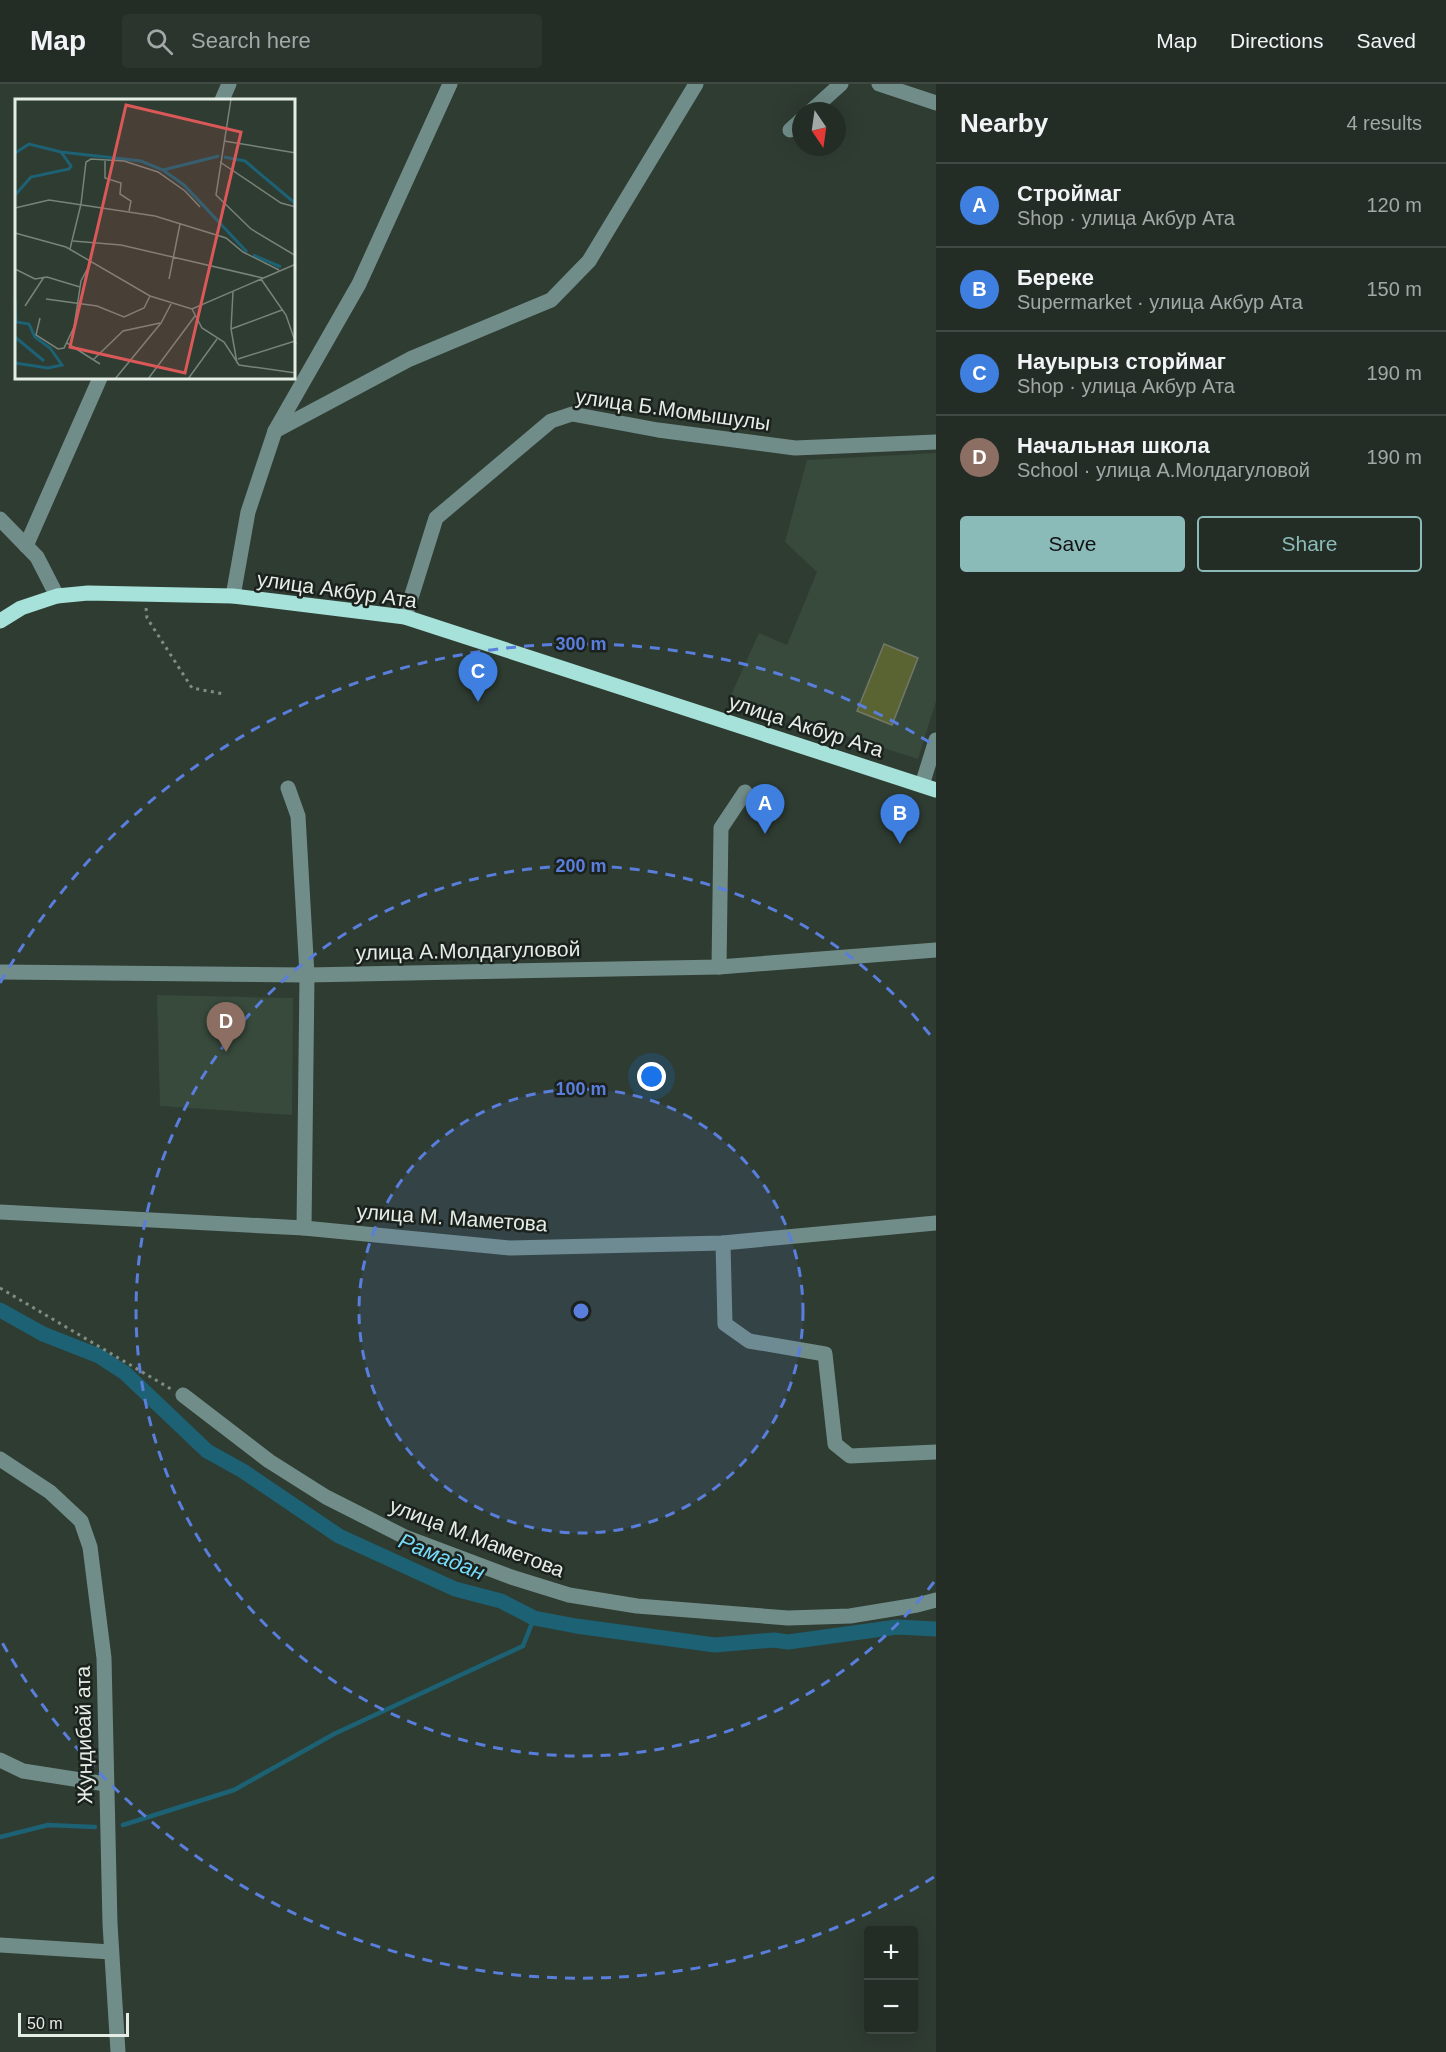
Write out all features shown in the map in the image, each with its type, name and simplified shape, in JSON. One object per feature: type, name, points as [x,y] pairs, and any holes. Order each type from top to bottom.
[{"type":"main road","name":"улица Акбур Ата","points":[[0,621],[21,608],[57,596],[88,593],[233,596],[405,617],[929,788]]},
{"type":"street","points":[[222,99],[229,84]]},
{"type":"street","points":[[233,596],[248,512],[275,431],[359,284],[450,84]]},
{"type":"street","points":[[275,431],[410,359],[551,300],[589,261],[696,84]]},
{"type":"street","points":[[821,102],[841,84]]},
{"type":"street","points":[[879,84],[936,103]]},
{"type":"street","points":[[26,546],[99,380]]},
{"type":"street","name":"улица Б.Момышулы","points":[[405,617],[436,518],[551,421],[572,414],[658,430],[795,448],[936,442]]},
{"type":"street","points":[[0,519],[37,557],[57,596]]},
{"type":"street","points":[[929,788],[936,740]]},
{"type":"street","points":[[288,788],[298,816],[307,975],[304,1228]]},
{"type":"street","points":[[719,967],[721,828],[745,792]]},
{"type":"street","name":"улица А.Молдагуловой","points":[[0,972],[307,975],[719,967],[936,950]]},
{"type":"street","name":"улица М. Маметова","points":[[0,1212],[304,1228],[510,1248],[723,1243],[936,1223]]},
{"type":"street","points":[[723,1243],[725,1324],[749,1341],[825,1354],[835,1444],[850,1456],[936,1452]]},
{"type":"street","name":"улица М.Маметова","points":[[183,1395],[269,1461],[336,1502],[405,1538],[511,1577],[568,1595],[637,1606],[788,1618],[850,1616],[936,1600]]},
{"type":"street","name":"Жундибай ата","points":[[0,1459],[50,1492],[81,1521],[90,1548],[104,1658],[111,1952],[118,2052]]},
{"type":"street","points":[[0,1760],[23,1771],[106,1784]]},
{"type":"street","points":[[0,1945],[111,1952]]},
{"type":"path","points":[[144,594],[147,618],[192,688],[224,694]]},
{"type":"path","points":[[0,1288],[183,1395]]},
{"type":"shaded area","points":[[936,453],[936,701],[918,759],[731,695],[759,633],[787,645],[817,572],[785,542],[807,460]]},
{"type":"shaded area","points":[[157,995],[293,998],[292,1115],[160,1106]]},
{"type":"building","points":[[884,644],[918,658],[892,725],[857,711]]},
{"type":"waterway","name":"Рамадан","points":[[0,1310],[43,1334],[99,1356],[125,1373],[207,1451],[243,1471],[339,1536],[455,1589],[501,1601],[534,1618],[715,1645],[774,1640],[788,1642],[897,1627],[936,1629]]},
{"type":"waterway","points":[[123,1825],[234,1790],[334,1734],[523,1646],[534,1618]]},
{"type":"waterway","points":[[0,1837],[48,1825],[95,1827]]},
{"type":"place","name":"Науырыз сторймаг","points":[[478,702]]},
{"type":"place","name":"Строймаг","points":[[765,834]]},
{"type":"place","name":"Береке","points":[[900,844]]},
{"type":"place","name":"Начальная школа","points":[[226,1052]]}]
